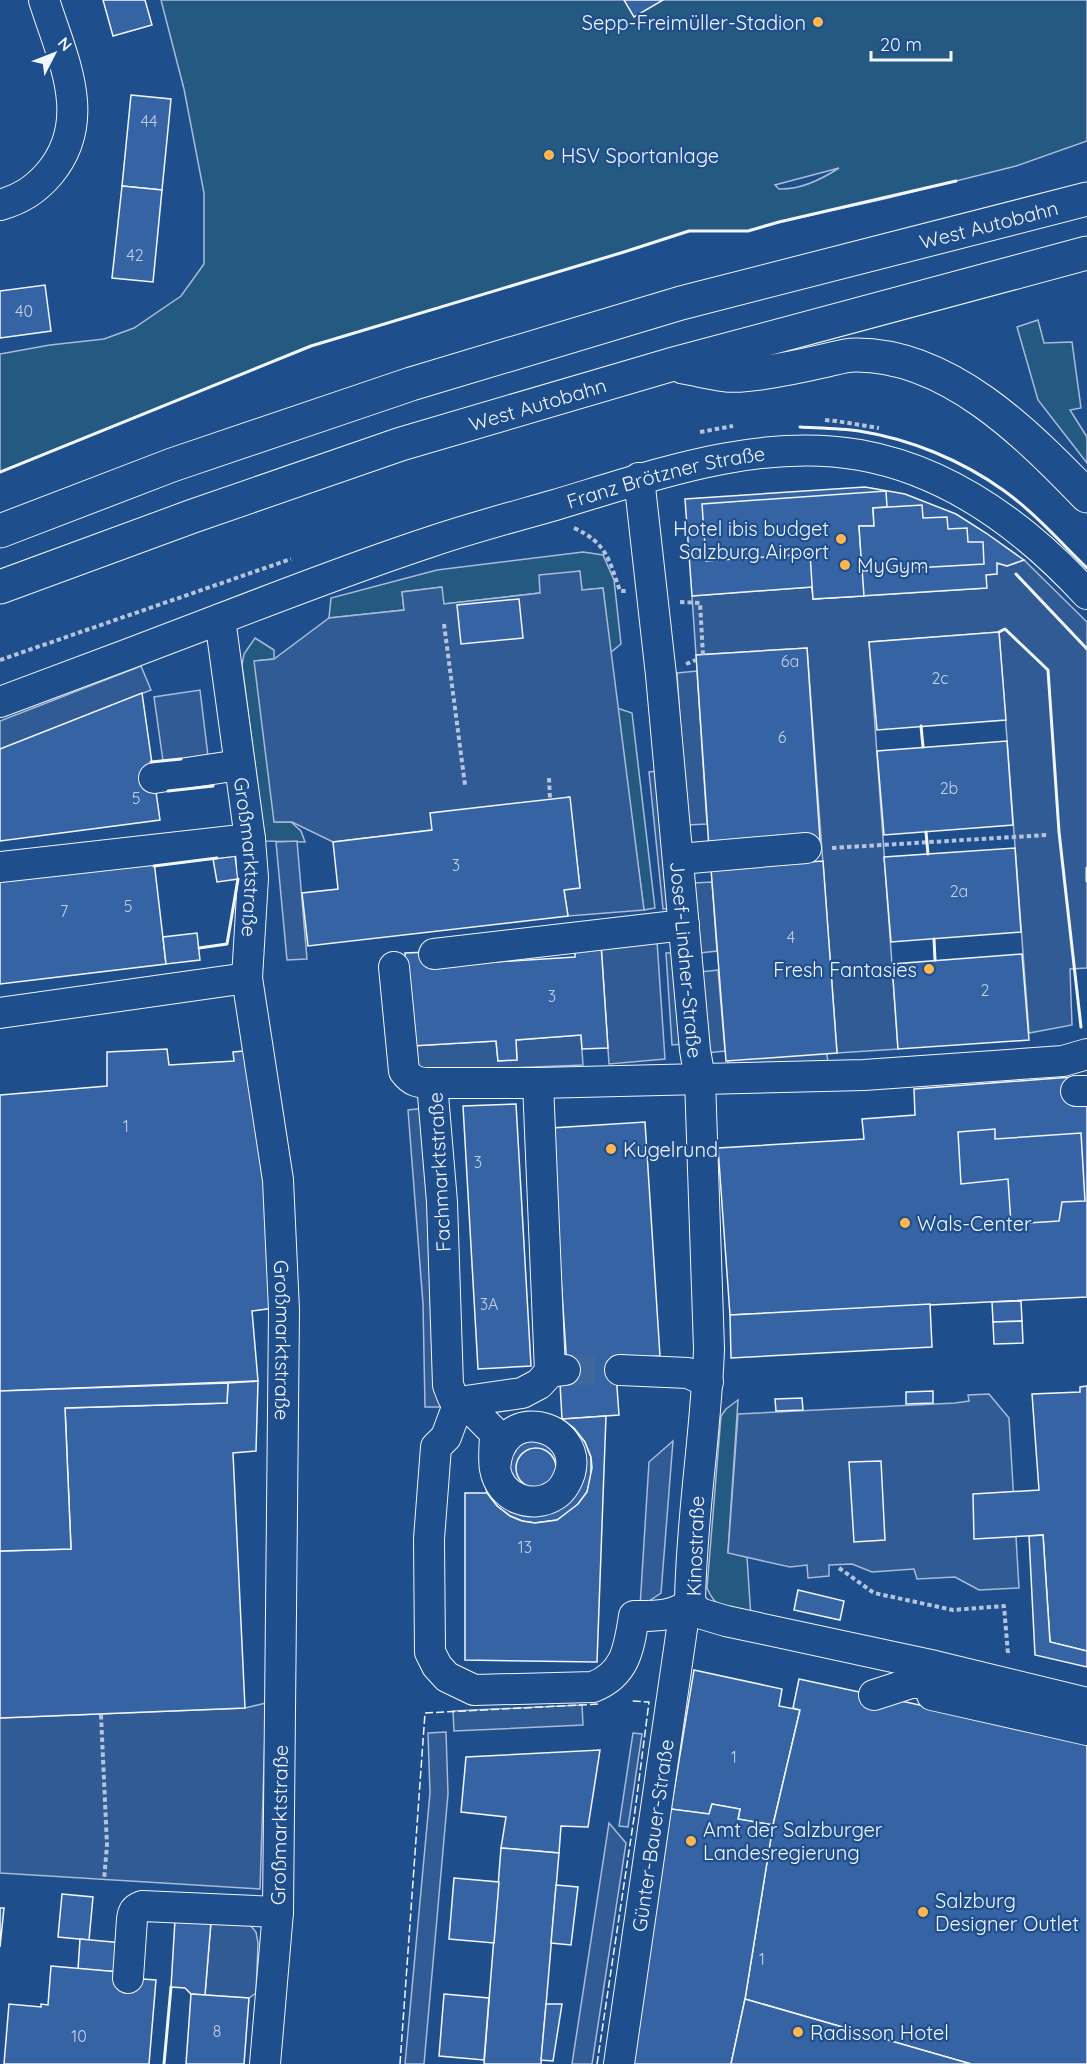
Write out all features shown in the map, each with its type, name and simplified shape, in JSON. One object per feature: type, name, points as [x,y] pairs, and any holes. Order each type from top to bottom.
[{"type":"highway","name":"West Autobahn","points":[[0,531],[172,465],[411,384],[681,303],[1072,203],[1087,190]]},
{"type":"highway","name":"West Autobahn","points":[[0,587],[401,444],[670,365],[1087,253]]},
{"type":"highway","points":[[670,365],[740,376],[854,355],[911,365],[943,377],[979,399],[1017,428],[1087,496]]},
{"type":"street","points":[[0,205],[20,199],[42,182],[57,164],[68,145],[73,122],[73,95],[44,0]]},
{"type":"street","name":"Franz Brötzner Straße","points":[[0,702],[429,542],[639,478],[714,461],[773,452],[819,451],[861,455],[921,472],[965,492],[1022,533],[1087,594]]},
{"type":"street","name":"Josef-Lindner-Straße","points":[[639,478],[679,859],[695,1050],[700,1079],[1080,1072]]},
{"type":"street","name":"Großmarktstraße","points":[[220,619],[250,839],[253,878],[247,978],[278,1180],[284,1310],[278,1912],[266,2064]]},
{"type":"street","points":[[154,778],[239,765]]},
{"type":"street","points":[[0,867],[250,839]]},
{"type":"street","points":[[679,859],[806,848]]},
{"type":"street","points":[[434,954],[684,925]]},
{"type":"street","points":[[394,967],[404,1071],[409,1079],[420,1083],[432,1083]]},
{"type":"street","points":[[0,1013],[247,978]]},
{"type":"street","name":"Fachmarktstraße","points":[[495,1469],[495,1433],[472,1410],[453,1398],[448,1385],[442,1202],[432,1083],[700,1079]]},
{"type":"street","name":"Kinostraße","points":[[700,1079],[709,1349],[688,1605],[699,1613],[726,1621],[935,1666],[1087,1703]]},
{"type":"street","points":[[538,1083],[557,1371],[522,1393],[459,1402],[446,1437],[436,1447],[429,1539],[430,1652],[437,1666],[447,1677],[474,1690],[593,1687],[607,1682],[619,1670],[630,1640],[634,1616],[665,1616],[688,1605]]},
{"type":"street","points":[[620,1370],[688,1373],[708,1382]]},
{"type":"street","name":"Günter-Bauer-Straße","points":[[619,2064],[688,1605]]},
{"type":"street","points":[[1087,1721],[921,1683],[911,1683],[883,1697],[921,1692],[1087,1730]]},
{"type":"street","points":[[128,1977],[132,1919],[133,1912],[137,1908],[142,1906],[278,1912]]},
{"type":"path","points":[[444,624],[465,786]]},
{"type":"path","points":[[549,778],[550,800]]},
{"type":"path","points":[[844,848],[1047,835]]},
{"type":"path","points":[[839,1568],[874,1593],[953,1610],[1004,1606],[1008,1654],[1019,1656]]},
{"type":"path","points":[[101,1715],[107,1845],[104,1880]]},
{"type":"shaded area","name":"HSV Sportanlage","points":[[161,0],[1087,0],[1087,141],[1016,166],[748,231],[689,231],[311,346],[0,472],[0,354],[104,339],[134,328],[181,296],[204,264],[204,193],[184,89]],"holes":[[[839,168],[818,180],[795,188],[779,189],[775,185]]]},
{"type":"shaded area","points":[[1038,320],[1044,343],[1072,342],[1081,408],[1070,410],[1087,437],[1087,463],[1038,400],[1017,327]]},
{"type":"shaded area","points":[[583,552],[603,555],[614,580],[621,644],[610,653],[603,588],[582,590],[579,571],[540,593],[443,604],[441,587],[402,592],[404,610],[329,618],[331,598],[437,570]]},
{"type":"shaded area","points":[[1024,560],[1087,622],[1087,968],[1070,969],[1072,1025],[1029,1033],[999,632],[869,642],[898,1049],[837,1053],[807,648],[696,655],[692,596],[812,587],[814,599],[986,588],[986,575],[997,563],[1007,566]]},
{"type":"shaded area","points":[[580,571],[582,590],[603,588],[644,910],[568,916],[564,890],[580,887],[569,797],[432,830],[333,842],[292,822],[274,822],[254,661],[274,659],[329,618],[404,610],[402,592],[442,587],[444,604],[540,593],[539,575]]},
{"type":"shaded area","points":[[255,638],[274,650],[274,659],[255,661],[275,822],[291,822],[301,831],[305,842],[265,841],[242,665],[244,654]]},
{"type":"shaded area","points":[[141,666],[151,690],[0,749],[0,721]]},
{"type":"shaded area","points":[[697,671],[707,824],[687,825],[677,673]]},
{"type":"shaded area","points":[[200,690],[208,756],[163,761],[154,697]]},
{"type":"shaded area","points":[[617,708],[632,713],[655,908],[644,910]]},
{"type":"shaded area","points":[[658,771],[673,908],[663,909],[649,772]]},
{"type":"shaded area","points":[[297,841],[307,959],[287,960],[276,842]]},
{"type":"shaded area","points":[[712,882],[717,951],[700,953],[694,883]]},
{"type":"shaded area","points":[[657,941],[665,1059],[609,1064],[601,944]]},
{"type":"shaded area","points":[[666,953],[676,953],[682,1044],[672,1045]]},
{"type":"shaded area","points":[[718,970],[725,1051],[706,1053],[700,972]]},
{"type":"shaded area","points":[[581,1035],[583,1065],[411,1072],[411,1046],[496,1041],[498,1061],[517,1060],[516,1040]]},
{"type":"shaded area","points":[[826,1049],[828,1062],[728,1069],[728,1055]]},
{"type":"shaded area","points":[[425,1108],[444,1407],[425,1407],[423,1304],[408,1110]]},
{"type":"shaded area","points":[[989,1394],[1009,1418],[1019,1588],[979,1590],[955,1577],[917,1579],[914,1569],[872,1572],[852,1564],[829,1565],[829,1576],[808,1578],[807,1565],[790,1567],[728,1553],[738,1414],[955,1403],[969,1401],[968,1395]]},
{"type":"shaded area","points":[[738,1400],[728,1552],[747,1557],[751,1618],[719,1605],[707,1588],[721,1416]]},
{"type":"shaded area","points":[[673,1441],[661,1593],[640,1607],[649,1462]]},
{"type":"shaded area","points":[[266,1703],[260,1889],[0,1873],[0,1718],[245,1708]]},
{"type":"shaded area","points":[[582,1705],[583,1725],[454,1731],[453,1711]]},
{"type":"shaded area","points":[[446,1732],[448,1794],[424,2064],[405,2064],[430,1793],[428,1733]]},
{"type":"shaded area","points":[[633,1733],[642,1734],[628,1827],[619,1826]]},
{"type":"shaded area","points":[[609,1823],[626,1843],[592,2064],[572,2064]]},
{"type":"shaded area","points":[[246,1920],[256,1932],[258,1943],[256,1993],[249,1998],[205,1995],[211,1922]]},
{"type":"building","points":[[103,0],[145,0],[152,25],[113,36]]},
{"type":"building","points":[[624,0],[663,0],[634,17]]},
{"type":"building","points":[[131,95],[171,99],[162,190],[122,186]]},
{"type":"building","points":[[122,186],[162,190],[153,282],[112,278]]},
{"type":"building","points":[[45,285],[51,331],[0,338],[0,291]]},
{"type":"building","name":"Hotel ibis budget Salzburg Airport","points":[[865,487],[905,494],[956,514],[1024,560],[1007,566],[997,563],[997,574],[986,575],[987,588],[813,599],[812,587],[692,596],[685,499]]},
{"type":"building","points":[[886,491],[887,507],[873,508],[874,526],[859,526],[864,596],[813,599],[810,554],[706,561],[702,504]]},
{"type":"building","points":[[922,505],[923,518],[947,517],[948,529],[967,528],[968,542],[983,542],[984,564],[862,571],[859,526],[874,526],[873,508]]},
{"type":"building","points":[[519,599],[523,638],[461,644],[457,605]]},
{"type":"building","points":[[999,632],[1006,720],[877,730],[869,642]]},
{"type":"building","points":[[807,648],[820,840],[709,848],[696,655]]},
{"type":"building","points":[[142,693],[160,820],[0,841],[0,749]]},
{"type":"building","points":[[1007,741],[1013,825],[884,835],[877,751]]},
{"type":"building","points":[[570,797],[580,888],[564,890],[568,916],[308,946],[302,893],[338,889],[333,842],[432,830],[430,813]]},
{"type":"building","points":[[1015,848],[1021,932],[891,942],[884,857]]},
{"type":"building","points":[[235,856],[238,879],[217,882],[213,859]]},
{"type":"building","points":[[154,861],[166,964],[0,984],[0,880]]},
{"type":"building","points":[[823,861],[837,1053],[726,1061],[711,869]]},
{"type":"building","points":[[197,933],[200,960],[166,964],[163,937]]},
{"type":"building","points":[[601,944],[608,1048],[582,1049],[581,1035],[516,1040],[517,1060],[498,1061],[496,1041],[411,1046],[405,953],[428,952],[429,966],[575,957],[575,946]]},
{"type":"building","points":[[1022,954],[1029,1040],[898,1049],[892,964]]},
{"type":"building","points":[[167,1049],[169,1065],[234,1061],[233,1052],[254,1050],[274,1308],[252,1311],[258,1381],[0,1391],[0,1095],[107,1086],[107,1052]]},
{"type":"building","name":"Wals-Center","points":[[1072,1077],[1087,1104],[1087,1297],[730,1315],[718,1148],[864,1139],[862,1119],[915,1115],[914,1089]]},
{"type":"building","points":[[516,1104],[531,1366],[478,1369],[463,1106]]},
{"type":"building","points":[[645,1122],[660,1356],[615,1359],[619,1415],[562,1419],[560,1383],[568,1382],[551,1128]]},
{"type":"building","points":[[995,1129],[995,1139],[1081,1133],[1085,1201],[1062,1202],[1059,1221],[1011,1224],[1008,1179],[961,1184],[958,1132]]},
{"type":"building","points":[[1021,1301],[1022,1321],[993,1322],[992,1302]]},
{"type":"building","points":[[930,1304],[932,1347],[731,1358],[730,1315]]},
{"type":"building","points":[[1022,1321],[1023,1343],[994,1344],[993,1322]]},
{"type":"building","points":[[258,1381],[256,1451],[233,1453],[245,1708],[0,1718],[0,1551],[71,1549],[65,1408],[227,1403],[228,1383]]},
{"type":"building","points":[[228,1383],[227,1403],[65,1408],[71,1549],[0,1551],[0,1391]]},
{"type":"building","points":[[1087,1386],[1087,1651],[1050,1642],[1043,1535],[974,1539],[973,1494],[1039,1490],[1032,1394],[1080,1392],[1080,1387]]},
{"type":"building","points":[[933,1391],[933,1403],[906,1404],[906,1392]]},
{"type":"building","points":[[802,1398],[803,1410],[776,1411],[775,1399]]},
{"type":"building","points":[[544,1414],[562,1419],[574,1428],[585,1442],[591,1457],[591,1478],[587,1492],[569,1513],[557,1520],[535,1523],[510,1516],[497,1506],[487,1493],[483,1477]]},
{"type":"building","points":[[606,1416],[597,1662],[465,1660],[465,1493],[487,1493],[497,1506],[510,1516],[522,1521],[535,1523],[557,1520],[578,1504],[587,1492],[592,1468],[591,1457],[585,1442],[574,1428],[562,1419]]},
{"type":"building","points":[[536,1448],[550,1454],[556,1468],[550,1482],[536,1488],[522,1482],[516,1468],[522,1454]]},
{"type":"building","points":[[881,1461],[885,1540],[854,1542],[849,1462]]},
{"type":"building","points":[[1043,1535],[1050,1642],[1087,1651],[1087,1667],[1035,1655],[1029,1536]]},
{"type":"building","points":[[798,1590],[844,1601],[840,1620],[794,1610]]},
{"type":"building","points":[[694,1670],[782,1689],[779,1706],[800,1710],[773,1825],[738,1819],[740,1809],[712,1804],[709,1814],[671,1809]]},
{"type":"building","name":"Salzburg Designer Outlet","points":[[799,1679],[1087,1741],[1087,2064],[971,2064],[745,1999],[773,1825],[800,1710],[793,1708]]},
{"type":"building","points":[[600,1750],[588,1827],[561,1826],[559,1853],[501,1848],[506,1817],[461,1812],[466,1757]]},
{"type":"building","points":[[712,1804],[740,1809],[738,1819],[773,1825],[745,1999],[731,2064],[633,2064],[671,1809],[709,1814]]},
{"type":"building","points":[[501,1848],[559,1853],[541,2064],[484,2064]]},
{"type":"building","points":[[454,1878],[499,1882],[494,1943],[449,1939]]},
{"type":"building","points":[[556,1885],[578,1887],[571,1945],[551,1943]]},
{"type":"building","points":[[62,1894],[93,1897],[89,1940],[58,1937]]},
{"type":"building","points":[[0,1908],[4,1908],[0,1947]]},
{"type":"building","points":[[175,1920],[211,1922],[205,1995],[191,1994],[185,1988],[171,1987]]},
{"type":"building","points":[[80,1939],[123,1943],[120,1972],[78,1969]]},
{"type":"building","points":[[51,1966],[120,1972],[128,1978],[156,1980],[149,2064],[4,2064],[9,2004],[41,2007],[41,2004],[48,2005]]},
{"type":"building","points":[[191,1994],[249,1998],[244,2064],[186,2064]]},
{"type":"building","points":[[444,1994],[489,1998],[484,2060],[439,2056]]},
{"type":"building","name":"Radisson Hotel","points":[[745,1999],[971,2064],[731,2064]]},
{"type":"building","points":[[546,2004],[562,2004],[553,2061],[541,2060]]},
{"type":"tunnel","points":[[565,1370],[620,1370]]},
{"type":"fence","points":[[597,2064],[649,1702],[632,1701]]},
{"type":"fence","points":[[400,2064],[425,1713],[599,1704]]},
{"type":"wall","points":[[0,472],[311,346],[689,231],[748,231],[956,181]]},
{"type":"wall","points":[[800,427],[844,429],[897,439],[952,460],[1003,490],[1036,517],[1087,568]]},
{"type":"wall","points":[[1016,574],[1087,649]]},
{"type":"wall","points":[[999,632],[1005,629],[1048,670],[1059,832],[1081,1027]]},
{"type":"wall","points":[[921,726],[923,747]]},
{"type":"wall","points":[[151,762],[181,759]]},
{"type":"wall","points":[[168,791],[213,786]]},
{"type":"wall","points":[[926,832],[928,854]]},
{"type":"wall","points":[[154,866],[217,858]]},
{"type":"wall","points":[[1087,868],[1087,881]]},
{"type":"wall","points":[[199,948],[227,944],[238,879]]},
{"type":"wall","points":[[934,939],[935,960]]},
{"type":"wall","points":[[164,2064],[171,1987]]},
{"type":"place","name":"Sepp-Freimüller-Stadion","points":[[818,22]]},
{"type":"place","name":"HSV Sportanlage","points":[[549,155]]},
{"type":"place","name":"Hotel ibis budget Salzburg Airport","points":[[841,539]]},
{"type":"place","name":"MyGym","points":[[845,565]]},
{"type":"place","name":"Fresh Fantasies","points":[[929,969]]},
{"type":"place","name":"Kugelrund","points":[[611,1149]]},
{"type":"place","name":"Wals-Center","points":[[905,1223]]},
{"type":"place","name":"Amt der Salzburger Landesregierung","points":[[691,1841]]},
{"type":"place","name":"Salzburg Designer Outlet","points":[[923,1912]]},
{"type":"place","name":"Radisson Hotel","points":[[798,2032]]}]
